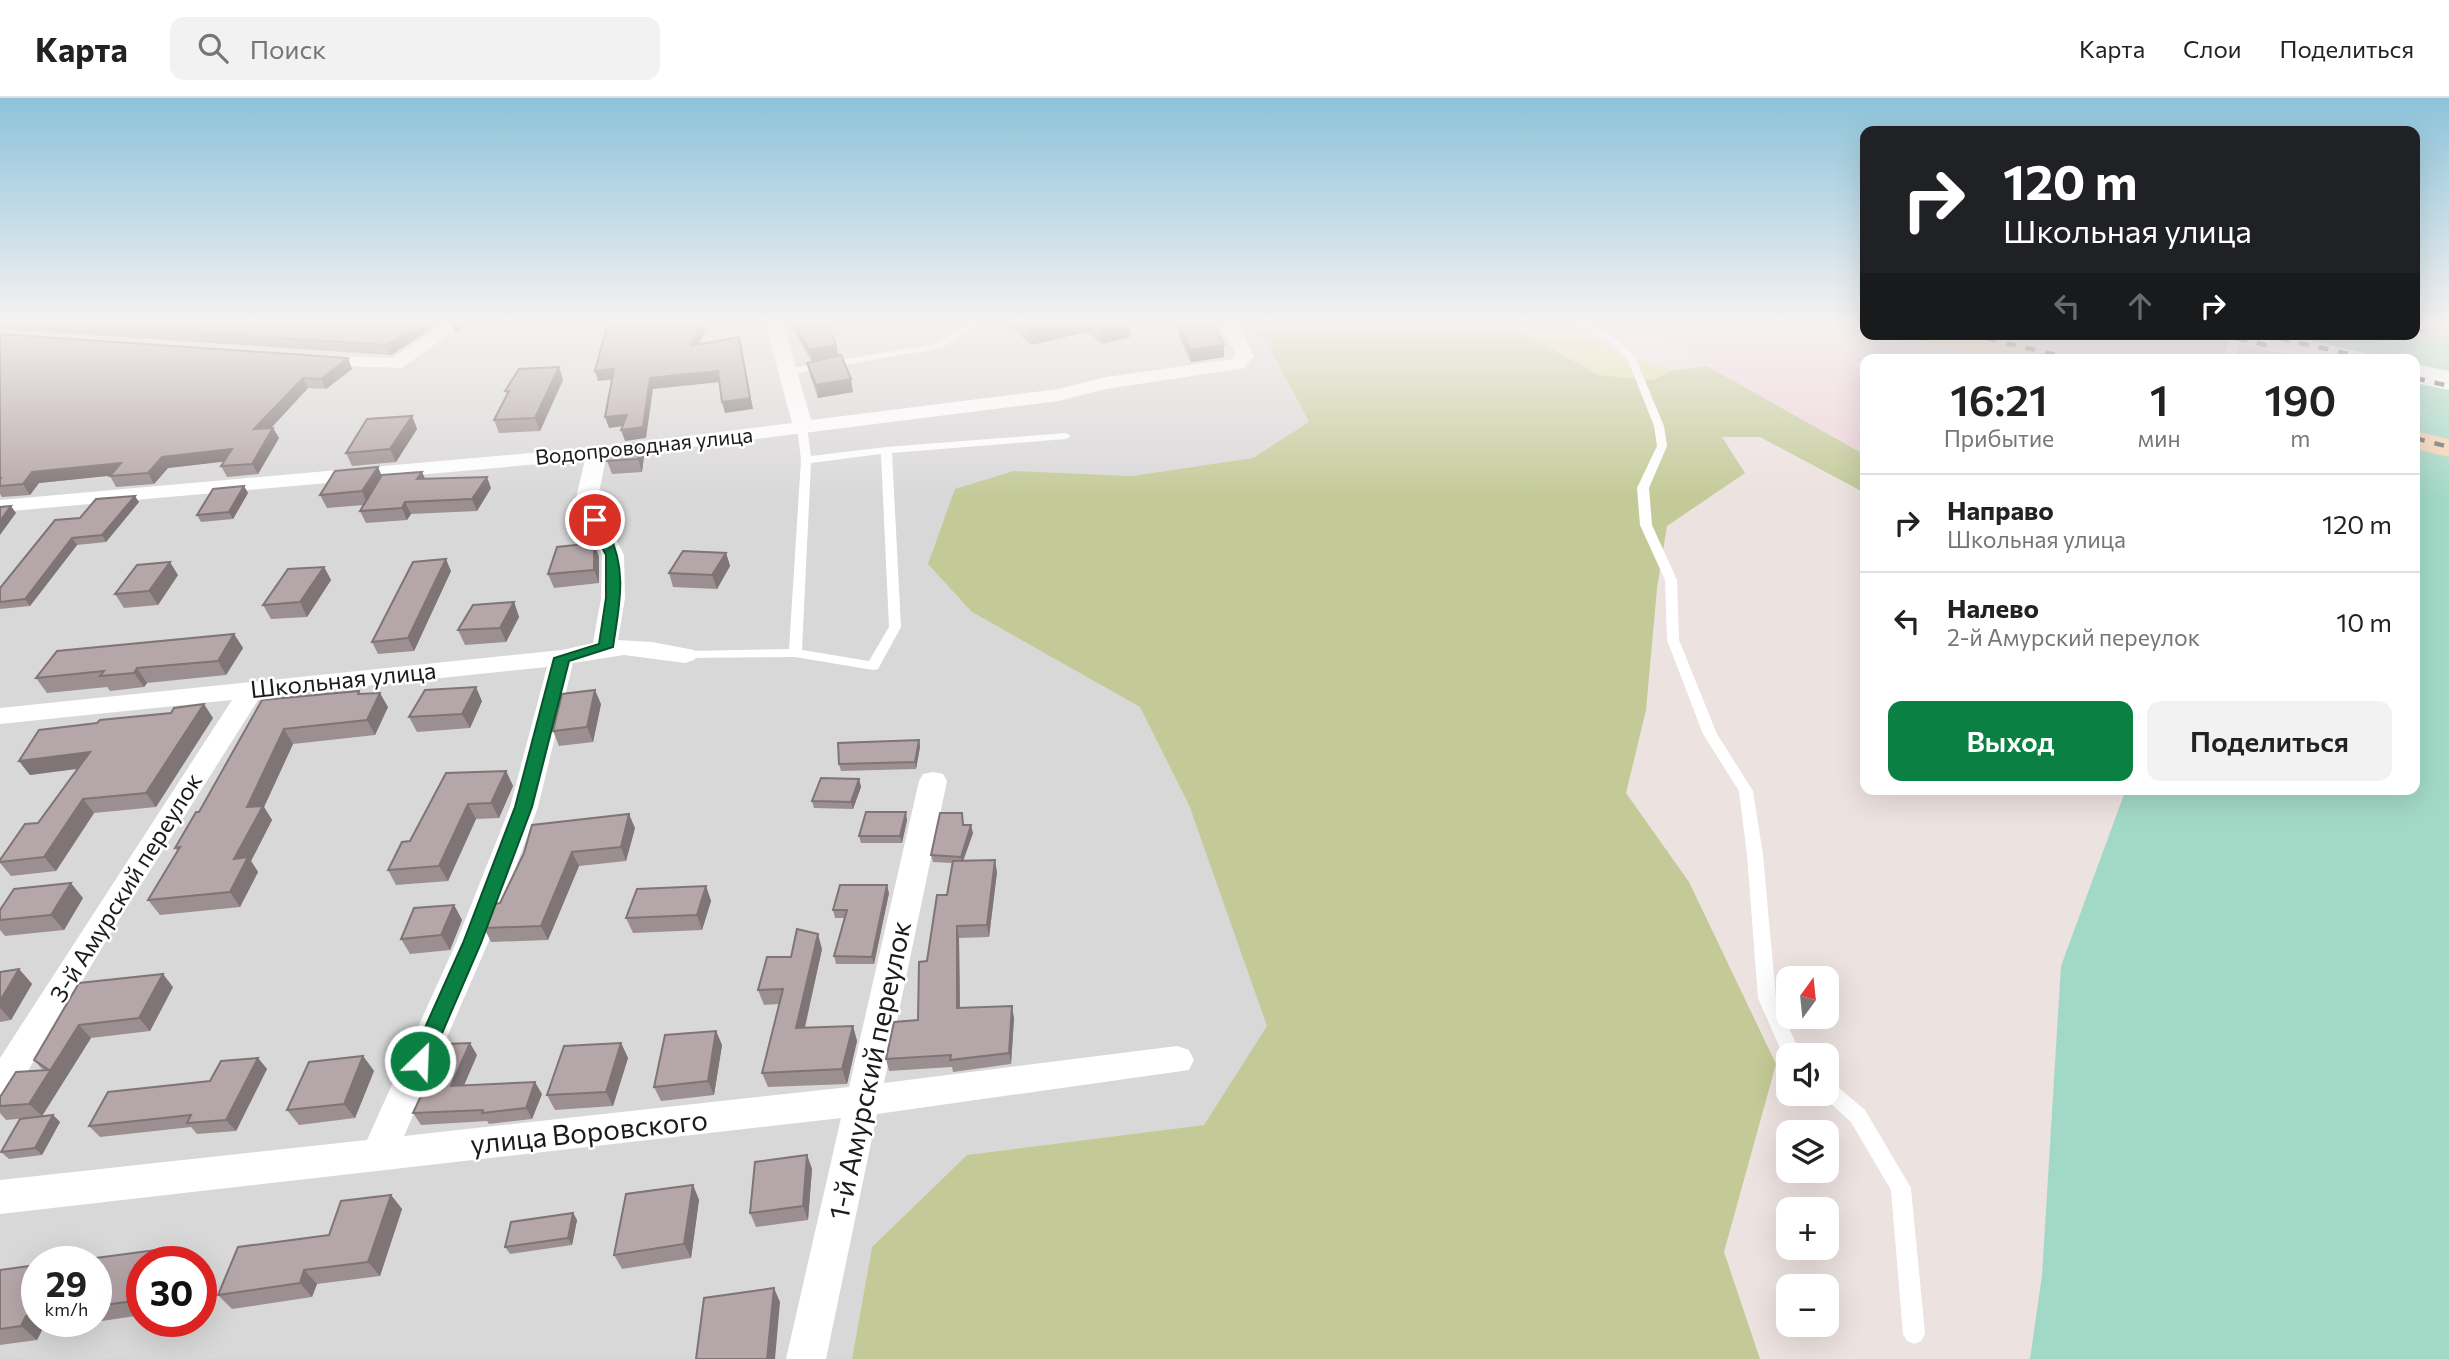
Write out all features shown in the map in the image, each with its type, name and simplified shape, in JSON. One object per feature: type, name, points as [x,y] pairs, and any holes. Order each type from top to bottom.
[{"type":"main road","points":[[2420,441],[2449,448]]},
{"type":"street","points":[[790,381],[800,404],[802,426]]},
{"type":"street","name":"Водопроводная улица","points":[[0,506],[597,453],[1058,395],[1123,381]]},
{"type":"street","points":[[597,453],[586,502],[613,555],[613,598],[606,647]]},
{"type":"street","name":"Школьная улица","points":[[0,716],[562,658],[606,647],[646,647],[685,655]]},
{"type":"street","points":[[378,1154],[472,943],[519,820],[562,658]]},
{"type":"street","name":"3-й Амурский переулок","points":[[0,1087],[109,909],[253,688]]},
{"type":"street","name":"1-й Амурский переулок","points":[[806,1359],[933,781]]},
{"type":"street","name":"улица Воровского","points":[[0,1197],[861,1101],[1177,1060]]},
{"type":"lane","points":[[1641,381],[1659,426],[1662,446],[1643,488],[1646,525],[1671,580],[1673,640],[1710,734],[1746,792],[1755,855],[1767,998],[1787,1043]]},
{"type":"lane","points":[[795,653],[806,460],[802,426]]},
{"type":"lane","points":[[806,460],[886,450],[1066,436]]},
{"type":"lane","points":[[685,655],[795,653],[873,666],[895,626],[886,450]]},
{"type":"lane","points":[[1839,1099],[1858,1115],[1901,1188],[1914,1334]]},
{"type":"shaded area","points":[[0,381],[1287,381],[1309,422],[1253,458],[1132,476],[1014,471],[972,612],[1140,707],[1189,805],[1268,1026],[1204,1125],[967,1155],[872,1247],[852,1359],[0,1359]]},
{"type":"shaded area","points":[[1287,381],[1733,381],[1860,452],[1860,490],[1760,437],[1722,437],[1745,473],[1667,526],[1657,588],[1646,710],[1626,793],[1689,882],[1776,1064],[1724,1252],[1760,1359],[852,1359],[872,1247],[967,1155],[1204,1125],[1267,1026],[1189,805],[1140,707],[972,612],[928,564],[955,489],[1014,471],[1132,476],[1253,458],[1309,422]]},
{"type":"shaded area","points":[[1733,381],[1860,381],[1860,452]]},
{"type":"shaded area","points":[[2420,381],[2449,381],[2449,1359],[2030,1359],[2042,1275],[2061,966],[2124,795],[2420,795]]},
{"type":"pier","points":[[2420,381],[2449,381],[2449,390],[2420,384]]},
{"type":"building","points":[[0,381],[300,381],[254,429],[273,428],[252,464],[221,466],[232,449],[162,457],[148,473],[110,476],[121,463],[32,472],[23,484],[0,486]]},
{"type":"building","points":[[511,381],[552,381],[535,418],[494,420],[509,391],[505,391]]},
{"type":"building","points":[[612,381],[650,381],[643,427],[621,430],[627,415],[605,417]]},
{"type":"building","points":[[719,381],[747,381],[750,398],[722,402]]},
{"type":"building","points":[[814,381],[840,381],[816,385]]},
{"type":"building","points":[[412,416],[390,449],[346,453],[367,419]]},
{"type":"building","points":[[640,443],[638,459],[607,461],[613,446]]},
{"type":"building","points":[[378,467],[362,491],[320,495],[335,471]]},
{"type":"building","points":[[422,472],[417,479],[487,477],[472,499],[405,502],[402,508],[360,511],[382,475]]},
{"type":"building","points":[[244,486],[229,512],[197,515],[213,489]]},
{"type":"building","points":[[135,496],[102,535],[72,538],[25,599],[0,602],[0,588],[55,520],[80,518],[96,499]]},
{"type":"building","points":[[11,506],[0,521],[0,507]]},
{"type":"building","points":[[594,543],[594,570],[548,574],[557,547]]},
{"type":"building","points":[[683,551],[726,553],[712,575],[669,573]]},
{"type":"building","points":[[446,559],[408,638],[372,642],[413,562]]},
{"type":"building","points":[[170,562],[149,591],[115,594],[137,565]]},
{"type":"building","points":[[324,567],[300,602],[263,605],[288,569]]},
{"type":"building","points":[[514,602],[500,628],[458,630],[473,605]]},
{"type":"building","points":[[234,634],[218,661],[137,668],[134,673],[100,676],[104,671],[36,678],[57,651]]},
{"type":"building","points":[[476,687],[462,714],[409,717],[425,690]]},
{"type":"building","points":[[595,690],[587,727],[553,731],[562,694]]},
{"type":"building","points":[[359,691],[358,694],[380,693],[367,720],[284,729],[247,807],[263,806],[234,859],[248,857],[230,892],[148,900],[180,847],[175,848],[196,812],[199,812],[262,700]]},
{"type":"building","points":[[204,704],[146,793],[83,799],[44,857],[0,862],[25,824],[38,823],[90,752],[19,761],[39,730],[97,723],[100,720],[171,713],[174,708]]},
{"type":"building","points":[[919,740],[915,762],[839,764],[838,743]]},
{"type":"building","points":[[506,771],[491,803],[468,804],[439,866],[388,870],[402,842],[410,841],[446,773]]},
{"type":"building","points":[[821,778],[859,779],[851,802],[812,801]]},
{"type":"building","points":[[866,812],[906,812],[900,836],[859,836]]},
{"type":"building","points":[[940,813],[962,813],[963,825],[971,825],[961,857],[931,855]]},
{"type":"building","points":[[629,814],[621,847],[572,852],[541,926],[484,928],[493,904],[500,903],[524,853],[532,825]]},
{"type":"building","points":[[995,860],[987,925],[957,926],[957,1008],[1012,1006],[1009,1053],[950,1060],[951,1055],[886,1059],[894,1022],[918,1020],[919,962],[927,961],[937,895],[947,895],[953,861]]},
{"type":"building","points":[[71,883],[51,915],[0,920],[0,910],[14,889]]},
{"type":"building","points":[[840,885],[887,885],[872,957],[834,956],[847,910],[833,910]]},
{"type":"building","points":[[706,886],[697,915],[626,918],[637,889]]},
{"type":"building","points":[[454,905],[441,935],[401,939],[414,908]]},
{"type":"building","points":[[797,929],[818,934],[796,1028],[853,1026],[842,1069],[762,1073],[783,989],[758,990],[767,957],[791,957]]},
{"type":"building","points":[[19,969],[0,1001],[0,972]]},
{"type":"building","points":[[163,974],[139,1018],[79,1025],[29,1104],[0,1106],[0,1097],[16,1072],[49,1070],[34,1060],[79,983]]},
{"type":"building","points":[[716,1031],[708,1081],[654,1087],[665,1035]]},
{"type":"building","points":[[470,1043],[451,1086],[535,1082],[526,1108],[482,1113],[483,1110],[413,1113],[445,1044]]},
{"type":"building","points":[[621,1043],[606,1092],[547,1095],[564,1046]]},
{"type":"building","points":[[363,1056],[344,1104],[287,1110],[309,1062]]},
{"type":"building","points":[[258,1058],[226,1120],[187,1123],[191,1115],[89,1126],[108,1092],[210,1081],[221,1061]]},
{"type":"building","points":[[53,1115],[35,1148],[1,1152],[20,1119]]},
{"type":"building","points":[[807,1155],[803,1206],[750,1213],[755,1162]]},
{"type":"building","points":[[693,1185],[684,1244],[614,1255],[626,1194]]},
{"type":"building","points":[[391,1195],[368,1262],[304,1270],[300,1283],[218,1295],[238,1247],[329,1235],[341,1201]]},
{"type":"building","points":[[573,1213],[568,1238],[505,1247],[511,1222]]},
{"type":"building","points":[[126,1254],[126,1302],[112,1304],[112,1256]]},
{"type":"building","points":[[21,1267],[21,1326],[0,1329],[0,1270]]},
{"type":"building","points":[[774,1288],[767,1359],[696,1359],[704,1298]]},
{"type":"railway","points":[[2427,381],[2449,386]]},
{"type":"railway","points":[[2420,439],[2449,447]]},
{"type":"route","points":[[420,1061],[472,943],[524,807],[562,658],[606,647],[613,598],[613,555],[595,520]]}]
